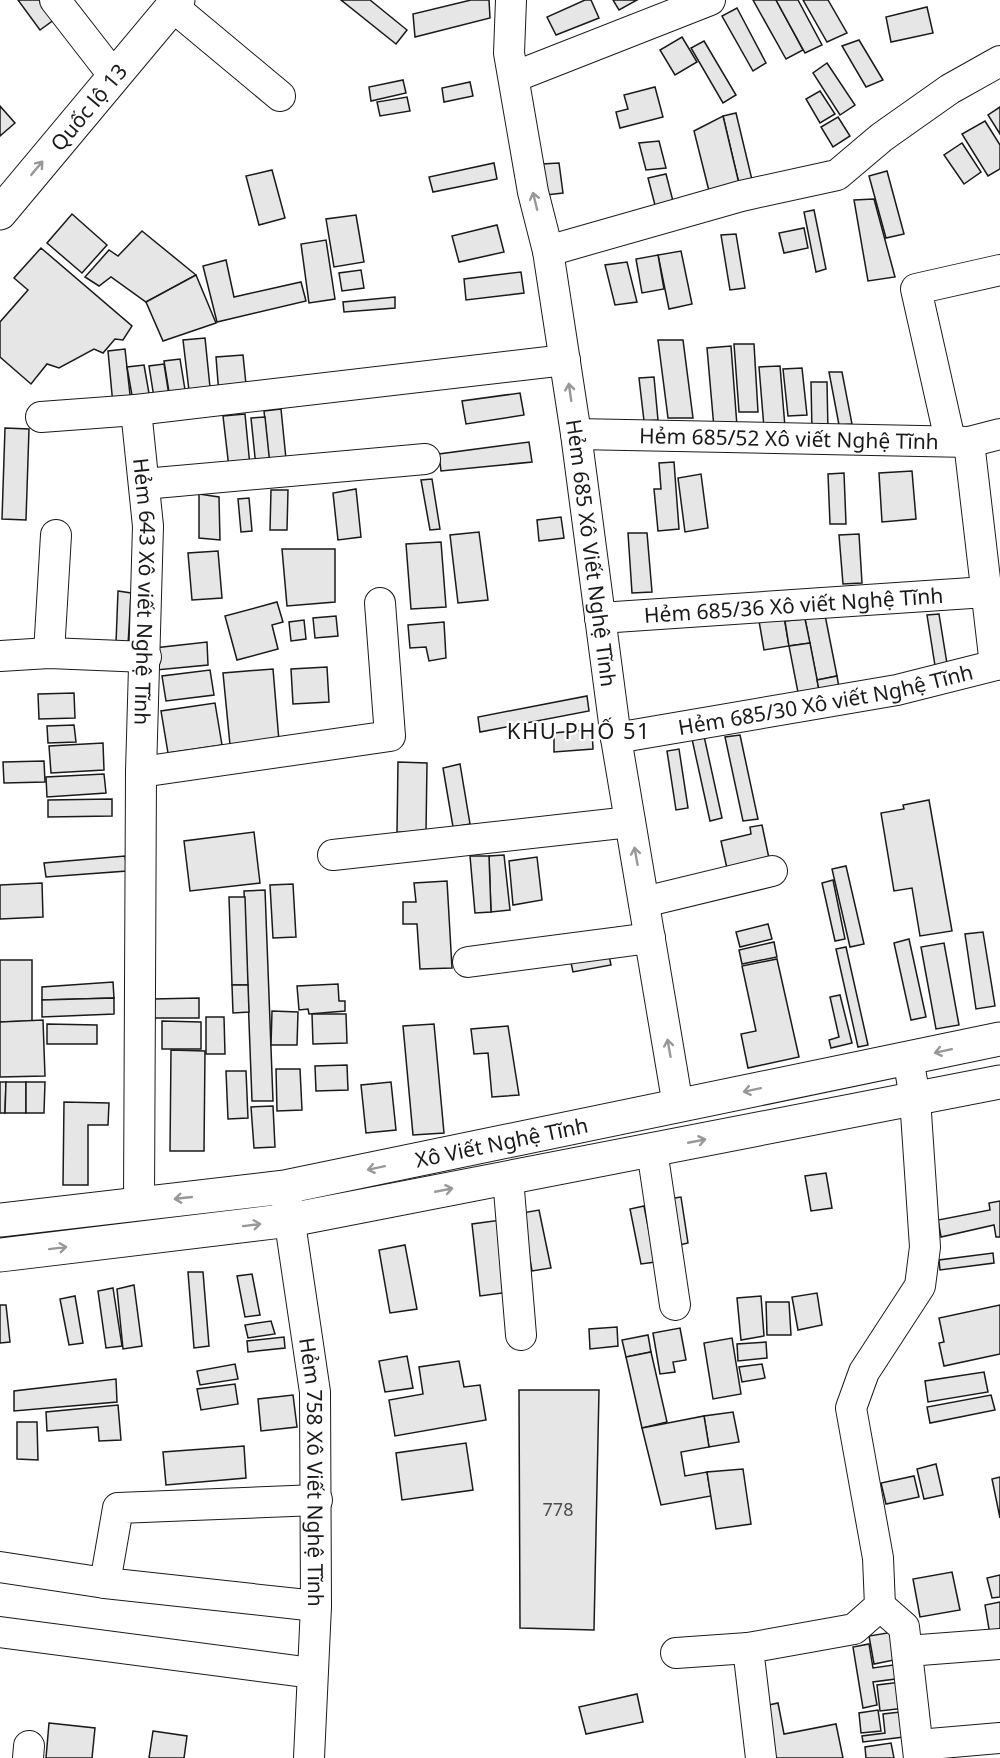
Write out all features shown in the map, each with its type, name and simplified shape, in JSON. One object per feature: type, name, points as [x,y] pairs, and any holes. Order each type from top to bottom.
[{"type":"main road","name":"Quốc lộ 13","points":[[0,213],[175,3]]},
{"type":"main road","name":"Xô Viết Nghệ Tĩnh","points":[[0,1220],[285,1187],[1000,1039]]},
{"type":"main road","name":"Xô Viết Nghệ Tĩnh","points":[[0,1255],[290,1220],[1000,1082]]},
{"type":"street","points":[[55,0],[114,76]]},
{"type":"street","name":"Hẻm 685 Xô Viết Nghệ Tĩnh","points":[[511,0],[509,53],[533,192],[548,251],[576,434],[616,738],[678,1106]]},
{"type":"street","points":[[514,77],[710,0]]},
{"type":"street","points":[[175,3],[280,96]]},
{"type":"street","points":[[548,251],[741,196],[837,175],[882,137],[950,89],[1000,61]]},
{"type":"street","points":[[998,664],[991,600],[960,441],[916,289],[1000,270]]},
{"type":"street","points":[[41,417],[136,410],[565,360]]},
{"type":"street","name":"Hẻm 643 Xô viết Nghệ Tĩnh","points":[[136,410],[148,526],[141,772],[139,1203]]},
{"type":"street","name":"Hẻm 685/52 Xô viết Nghệ Tĩnh","points":[[576,434],[960,441],[1000,434]]},
{"type":"street","points":[[144,484],[425,459]]},
{"type":"street","points":[[49,653],[56,535]]},
{"type":"street","name":"Hẻm 685/36 Xô viết Nghệ Tĩnh","points":[[600,618],[991,600]]},
{"type":"street","points":[[141,772],[390,736],[380,603]]},
{"type":"street","points":[[0,656],[49,653],[146,657]]},
{"type":"street","name":"Hẻm 685/30 Xô viết Nghệ Tĩnh","points":[[616,738],[897,690],[998,664]]},
{"type":"street","points":[[333,855],[630,822]]},
{"type":"street","points":[[644,902],[772,872]]},
{"type":"street","points":[[468,962],[650,938]]},
{"type":"street","points":[[908,1058],[915,1098],[925,1247],[920,1286],[864,1372],[851,1408],[878,1558],[880,1606],[904,1626],[919,1752],[1000,1738]]},
{"type":"street","points":[[652,1150],[675,1305]]},
{"type":"street","points":[[508,1178],[521,1335]]},
{"type":"street","name":"Hẻm 758 Xô Viết Nghệ Tĩnh","points":[[285,1187],[315,1392],[317,1500],[309,1758]]},
{"type":"street","points":[[105,1583],[118,1508],[317,1500]]},
{"type":"street","points":[[0,1567],[105,1583],[315,1606]]},
{"type":"street","points":[[676,1653],[748,1648],[854,1629],[880,1606]]},
{"type":"street","points":[[0,1632],[312,1673]]},
{"type":"street","points":[[908,1652],[1000,1644]]},
{"type":"street","points":[[748,1648],[761,1758]]},
{"type":"building","points":[[18,0],[40,0],[55,19],[40,30]]},
{"type":"building","points":[[341,0],[370,0],[407,30],[396,44]]},
{"type":"building","points":[[471,0],[489,0],[490,18],[415,37],[413,14]]},
{"type":"building","points":[[585,0],[591,0],[599,18],[556,35],[547,17]]},
{"type":"building","points":[[613,0],[637,0],[619,10]]},
{"type":"building","points":[[753,0],[776,0],[803,50],[786,59]]},
{"type":"building","points":[[776,0],[798,0],[822,45],[805,53]]},
{"type":"building","points":[[803,0],[828,0],[847,33],[827,42]]},
{"type":"building","points":[[927,7],[933,33],[891,42],[886,17]]},
{"type":"building","points":[[737,8],[766,63],[753,71],[722,16]]},
{"type":"building","points":[[682,37],[697,62],[675,75],[660,50]]},
{"type":"building","points":[[859,40],[883,80],[866,87],[842,46]]},
{"type":"building","points":[[704,41],[736,95],[723,103],[691,48]]},
{"type":"building","points":[[827,63],[855,105],[840,115],[813,73]]},
{"type":"building","points":[[403,80],[406,93],[371,101],[369,87]]},
{"type":"building","points":[[470,82],[473,96],[444,102],[442,88]]},
{"type":"building","points":[[655,87],[663,117],[620,128],[616,112],[628,109],[624,95]]},
{"type":"building","points":[[820,91],[835,114],[820,123],[806,99]]},
{"type":"building","points":[[407,97],[410,111],[380,116],[377,102]]},
{"type":"building","points":[[0,106],[15,123],[0,136]]},
{"type":"building","points":[[1000,107],[1000,134],[988,115]]},
{"type":"building","points":[[736,113],[753,184],[740,188],[723,116]]},
{"type":"building","points":[[723,116],[740,188],[710,195],[694,131]]},
{"type":"building","points":[[838,117],[850,136],[833,147],[821,127]]},
{"type":"building","points":[[985,121],[1000,145],[1000,169],[988,176],[962,134]]},
{"type":"building","points":[[659,141],[666,168],[646,170],[639,143]]},
{"type":"building","points":[[962,143],[981,172],[964,184],[944,155]]},
{"type":"building","points":[[494,163],[497,179],[433,192],[429,177]]},
{"type":"building","points":[[559,163],[563,193],[546,195],[542,164]]},
{"type":"building","points":[[272,170],[285,218],[259,225],[246,176]]},
{"type":"building","points":[[887,171],[904,234],[886,238],[869,176]]},
{"type":"building","points":[[666,174],[674,205],[656,209],[648,178]]},
{"type":"building","points":[[874,199],[895,277],[868,281],[854,200]]},
{"type":"building","points":[[814,210],[826,269],[816,272],[804,212]]},
{"type":"building","points":[[72,214],[107,245],[82,273],[47,243]]},
{"type":"building","points":[[356,215],[364,262],[334,267],[326,219]]},
{"type":"building","points":[[497,225],[504,252],[459,262],[452,236]]},
{"type":"building","points":[[804,228],[808,248],[784,253],[779,233]]},
{"type":"building","points":[[142,231],[196,275],[146,302],[111,277],[99,286],[85,277],[109,250],[118,256]]},
{"type":"building","points":[[736,234],[745,288],[730,290],[721,235]]},
{"type":"building","points":[[326,240],[335,299],[309,303],[301,244]]},
{"type":"building","points":[[41,248],[132,326],[123,340],[115,339],[103,353],[94,349],[59,368],[47,364],[31,384],[0,357],[0,322],[28,290],[14,278]]},
{"type":"building","points":[[681,251],[692,304],[669,309],[658,255]]},
{"type":"building","points":[[658,255],[664,289],[642,293],[636,259]]},
{"type":"building","points":[[226,260],[234,297],[301,282],[306,301],[217,322],[203,266]]},
{"type":"building","points":[[627,262],[637,302],[615,305],[605,265]]},
{"type":"building","points":[[361,270],[364,288],[342,291],[339,273]]},
{"type":"building","points":[[521,272],[524,293],[466,300],[464,279]]},
{"type":"building","points":[[196,275],[216,323],[163,341],[146,302]]},
{"type":"building","points":[[395,297],[395,308],[344,312],[343,302]]},
{"type":"building","points":[[205,338],[211,397],[190,399],[183,340]]},
{"type":"building","points":[[658,340],[683,340],[693,418],[668,418]]},
{"type":"building","points":[[734,344],[754,344],[758,412],[739,412]]},
{"type":"building","points":[[731,346],[737,426],[714,428],[707,348]]},
{"type":"building","points":[[125,349],[131,404],[113,405],[108,351]]},
{"type":"building","points":[[243,355],[247,394],[219,395],[216,357]]},
{"type":"building","points":[[180,359],[187,402],[171,404],[164,361]]},
{"type":"building","points":[[164,364],[170,402],[155,404],[149,366]]},
{"type":"building","points":[[144,365],[150,399],[133,401],[127,367]]},
{"type":"building","points":[[780,366],[785,427],[764,428],[759,367]]},
{"type":"building","points":[[802,368],[807,415],[788,416],[783,369]]},
{"type":"building","points":[[829,372],[842,372],[852,424],[839,425]]},
{"type":"building","points":[[654,377],[658,420],[644,421],[639,378]]},
{"type":"building","points":[[811,382],[827,382],[828,432],[812,432]]},
{"type":"building","points":[[520,393],[524,415],[466,424],[462,401]]},
{"type":"building","points":[[281,409],[286,459],[269,460],[264,411]]},
{"type":"building","points":[[245,414],[250,466],[229,468],[223,416]]},
{"type":"building","points":[[265,417],[270,465],[256,467],[251,418]]},
{"type":"building","points":[[5,428],[29,429],[26,520],[2,519]]},
{"type":"building","points":[[529,442],[532,462],[441,471],[439,454]]},
{"type":"building","points":[[674,462],[679,529],[658,531],[654,489],[661,489],[659,463]]},
{"type":"building","points":[[912,471],[916,519],[882,522],[879,473]]},
{"type":"building","points":[[844,473],[846,524],[830,524],[828,474]]},
{"type":"building","points":[[701,474],[708,528],[685,532],[678,478]]},
{"type":"building","points":[[432,479],[440,529],[430,530],[421,480]]},
{"type":"building","points":[[356,489],[361,537],[338,540],[333,493]]},
{"type":"building","points":[[271,490],[288,490],[287,530],[270,530]]},
{"type":"building","points":[[199,494],[219,497],[220,540],[199,538]]},
{"type":"building","points":[[249,498],[252,531],[241,532],[238,499]]},
{"type":"building","points":[[561,517],[564,538],[539,541],[537,520]]},
{"type":"building","points":[[479,532],[488,600],[458,603],[450,535]]},
{"type":"building","points":[[628,533],[647,533],[652,592],[632,593]]},
{"type":"building","points":[[859,534],[862,583],[843,584],[839,535]]},
{"type":"building","points":[[441,542],[446,607],[411,609],[406,544]]},
{"type":"building","points":[[282,549],[335,549],[335,602],[287,606]]},
{"type":"building","points":[[218,551],[222,598],[192,600],[188,553]]},
{"type":"building","points":[[118,591],[131,593],[128,645],[116,643]]},
{"type":"building","points":[[277,602],[283,622],[272,625],[278,649],[237,660],[225,616]]},
{"type":"building","points":[[939,614],[948,670],[936,672],[927,615]]},
{"type":"building","points":[[825,615],[837,676],[817,680],[805,619]]},
{"type":"building","points":[[336,616],[338,636],[315,638],[313,618]]},
{"type":"building","points":[[784,617],[789,646],[764,650],[759,621]]},
{"type":"building","points":[[805,619],[810,643],[789,646],[785,621]]},
{"type":"building","points":[[304,620],[306,639],[291,641],[289,622]]},
{"type":"building","points":[[444,622],[446,658],[429,661],[426,647],[410,648],[408,625]]},
{"type":"building","points":[[207,642],[208,665],[156,670],[154,648]]},
{"type":"building","points":[[810,643],[821,700],[800,703],[789,646]]},
{"type":"building","points":[[327,667],[329,702],[293,704],[291,669]]},
{"type":"building","points":[[273,669],[279,741],[230,745],[223,673]]},
{"type":"building","points":[[210,670],[214,695],[166,701],[162,676]]},
{"type":"building","points":[[837,676],[841,699],[821,700],[817,680]]},
{"type":"building","points":[[74,693],[75,718],[39,719],[38,694]]},
{"type":"building","points":[[587,696],[589,711],[480,732],[478,717]]},
{"type":"building","points":[[215,703],[222,745],[168,753],[161,711]]},
{"type":"building","points":[[74,725],[76,742],[48,743],[47,726]]},
{"type":"building","points":[[592,729],[593,749],[554,752],[554,733]]},
{"type":"building","points":[[740,735],[758,819],[743,821],[725,737]]},
{"type":"building","points":[[704,736],[722,818],[710,821],[692,739]]},
{"type":"building","points":[[103,743],[104,770],[51,773],[49,746]]},
{"type":"building","points":[[679,749],[688,808],[676,810],[667,751]]},
{"type":"building","points":[[44,761],[45,782],[4,783],[3,762]]},
{"type":"building","points":[[398,762],[427,763],[426,833],[397,832]]},
{"type":"building","points":[[460,764],[470,824],[453,827],[443,768]]},
{"type":"building","points":[[104,774],[106,793],[47,797],[46,777]]},
{"type":"building","points":[[112,799],[112,816],[48,817],[48,800]]},
{"type":"building","points":[[929,800],[952,931],[920,936],[912,888],[894,891],[881,813],[904,809],[903,805]]},
{"type":"building","points":[[762,825],[770,863],[728,873],[721,841],[751,834],[750,827]]},
{"type":"building","points":[[254,832],[260,883],[190,891],[184,841]]},
{"type":"building","points":[[504,855],[510,910],[491,912],[489,856]]},
{"type":"building","points":[[125,856],[127,871],[46,877],[44,863]]},
{"type":"building","points":[[470,856],[489,856],[491,912],[475,913]]},
{"type":"building","points":[[537,857],[542,900],[513,905],[509,861]]},
{"type":"building","points":[[846,866],[864,944],[850,947],[832,869]]},
{"type":"building","points":[[833,880],[845,939],[835,941],[822,883]]},
{"type":"building","points":[[447,881],[452,968],[420,969],[417,924],[403,924],[403,902],[416,902],[414,883]]},
{"type":"building","points":[[42,883],[43,917],[0,919],[0,885]]},
{"type":"building","points":[[293,884],[296,937],[273,938],[270,885]]},
{"type":"building","points":[[265,890],[273,1101],[252,1101],[244,891]]},
{"type":"building","points":[[229,897],[245,897],[248,985],[232,985]]},
{"type":"building","points":[[768,924],[772,939],[740,947],[736,932]]},
{"type":"building","points":[[983,932],[995,1006],[976,1009],[965,934]]},
{"type":"building","points":[[909,939],[926,1017],[911,1020],[894,943]]},
{"type":"building","points":[[774,942],[777,957],[742,964],[739,950]]},
{"type":"building","points":[[944,943],[959,1025],[936,1029],[921,947]]},
{"type":"building","points":[[846,947],[868,1045],[858,1047],[836,949]]},
{"type":"building","points":[[608,951],[611,965],[573,972],[570,958]]},
{"type":"building","points":[[777,959],[799,1057],[748,1068],[741,1034],[756,1031],[742,966]]},
{"type":"building","points":[[0,960],[32,960],[32,1021],[0,1022]]},
{"type":"building","points":[[113,982],[114,998],[42,1000],[42,987]]},
{"type":"building","points":[[338,984],[339,1001],[345,1001],[345,1011],[309,1014],[308,1009],[299,1010],[297,986]]},
{"type":"building","points":[[232,985],[248,985],[249,1012],[233,1013]]},
{"type":"building","points":[[840,995],[852,1043],[831,1048],[829,1040],[839,1037],[830,997]]},
{"type":"building","points":[[114,998],[114,1014],[42,1017],[42,1000]]},
{"type":"building","points":[[199,998],[199,1018],[153,1018],[153,999]]},
{"type":"building","points":[[272,1011],[298,1012],[297,1045],[271,1045]]},
{"type":"building","points":[[312,1014],[346,1014],[347,1043],[313,1044]]},
{"type":"building","points":[[206,1017],[224,1017],[225,1054],[206,1054]]},
{"type":"building","points":[[43,1020],[45,1076],[0,1077],[0,1022]]},
{"type":"building","points":[[162,1021],[201,1022],[201,1049],[162,1049]]},
{"type":"building","points":[[47,1024],[97,1025],[97,1044],[47,1044]]},
{"type":"building","points":[[434,1024],[444,1133],[413,1135],[403,1026]]},
{"type":"building","points":[[508,1026],[519,1095],[492,1097],[488,1053],[474,1054],[471,1029]]},
{"type":"building","points":[[171,1050],[205,1051],[204,1151],[170,1151]]},
{"type":"building","points":[[347,1065],[348,1090],[316,1091],[315,1066]]},
{"type":"building","points":[[276,1069],[300,1069],[302,1110],[277,1111]]},
{"type":"building","points":[[226,1071],[246,1071],[248,1118],[228,1119]]},
{"type":"building","points":[[0,1082],[6,1082],[5,1113],[0,1113]]},
{"type":"building","points":[[6,1082],[26,1082],[26,1113],[5,1113]]},
{"type":"building","points":[[26,1082],[45,1082],[44,1113],[26,1113]]},
{"type":"building","points":[[391,1082],[396,1130],[366,1133],[361,1085]]},
{"type":"building","points":[[64,1102],[109,1103],[108,1125],[88,1125],[88,1185],[63,1185]]},
{"type":"building","points":[[273,1106],[275,1147],[254,1148],[251,1107]]},
{"type":"building","points":[[826,1173],[832,1208],[811,1211],[805,1176]]},
{"type":"building","points":[[681,1197],[688,1243],[675,1246],[668,1199]]},
{"type":"building","points":[[1000,1201],[1000,1237],[996,1237],[994,1225],[941,1237],[938,1220],[990,1210],[989,1203]]},
{"type":"building","points":[[644,1206],[655,1262],[641,1264],[630,1209]]},
{"type":"building","points":[[539,1210],[551,1268],[532,1271],[522,1213]]},
{"type":"building","points":[[501,1220],[510,1292],[480,1296],[472,1224]]},
{"type":"building","points":[[405,1245],[417,1309],[390,1313],[379,1250]]},
{"type":"building","points":[[993,1253],[994,1263],[940,1270],[939,1260]]},
{"type":"building","points":[[188,1272],[203,1272],[209,1346],[194,1348]]},
{"type":"building","points":[[252,1274],[260,1315],[245,1317],[237,1276]]},
{"type":"building","points":[[134,1285],[142,1346],[123,1349],[117,1289]]},
{"type":"building","points":[[113,1288],[122,1346],[106,1348],[98,1291]]},
{"type":"building","points":[[817,1293],[822,1325],[798,1330],[792,1297]]},
{"type":"building","points":[[75,1296],[83,1343],[69,1345],[60,1299]]},
{"type":"building","points":[[761,1296],[764,1336],[741,1340],[737,1298]]},
{"type":"building","points":[[766,1302],[789,1302],[791,1335],[767,1335]]},
{"type":"building","points":[[0,1305],[6,1305],[10,1342],[0,1343]]},
{"type":"building","points":[[1000,1305],[1000,1354],[944,1366],[939,1343],[944,1342],[939,1318]]},
{"type":"building","points":[[271,1321],[275,1334],[248,1338],[245,1325]]},
{"type":"building","points":[[617,1327],[618,1346],[590,1349],[589,1329]]},
{"type":"building","points":[[680,1328],[686,1360],[673,1362],[675,1372],[660,1374],[653,1333]]},
{"type":"building","points":[[648,1335],[651,1352],[626,1357],[622,1340]]},
{"type":"building","points":[[284,1337],[285,1348],[248,1352],[247,1341]]},
{"type":"building","points":[[732,1338],[741,1394],[713,1399],[704,1343]]},
{"type":"building","points":[[766,1342],[767,1358],[738,1361],[737,1344]]},
{"type":"building","points":[[651,1352],[667,1422],[642,1428],[626,1357]]},
{"type":"building","points":[[407,1356],[413,1388],[385,1392],[379,1361]]},
{"type":"building","points":[[459,1361],[464,1387],[480,1385],[486,1420],[395,1436],[389,1400],[423,1394],[419,1367]]},
{"type":"building","points":[[235,1364],[238,1379],[200,1385],[197,1371]]},
{"type":"building","points":[[762,1364],[765,1378],[742,1382],[739,1367]]},
{"type":"building","points":[[984,1372],[988,1392],[928,1402],[925,1381]]},
{"type":"building","points":[[116,1379],[117,1402],[14,1411],[14,1391]]},
{"type":"building","points":[[235,1384],[238,1404],[201,1410],[197,1389]]},
{"type":"building","points":[[519,1390],[599,1390],[594,1630],[520,1628]]},
{"type":"building","points":[[293,1395],[297,1427],[261,1431],[258,1399]]},
{"type":"building","points":[[991,1395],[995,1410],[930,1423],[927,1407]]},
{"type":"building","points":[[118,1405],[121,1440],[99,1441],[98,1427],[47,1431],[46,1412]]},
{"type":"building","points":[[733,1412],[739,1442],[709,1447],[704,1416]]},
{"type":"building","points":[[704,1416],[709,1447],[681,1452],[685,1476],[707,1472],[711,1496],[661,1505],[642,1428]]},
{"type":"building","points":[[17,1422],[37,1422],[38,1460],[17,1459]]},
{"type":"building","points":[[466,1443],[473,1490],[402,1500],[396,1453]]},
{"type":"building","points":[[244,1446],[246,1478],[166,1485],[163,1452]]},
{"type":"building","points":[[936,1464],[943,1495],[924,1499],[917,1469]]},
{"type":"building","points":[[743,1469],[751,1524],[716,1529],[707,1472]]},
{"type":"building","points":[[914,1476],[919,1497],[886,1504],[881,1483]]},
{"type":"building","points":[[1000,1477],[1000,1518],[992,1479]]},
{"type":"building","points":[[952,1572],[960,1610],[920,1617],[913,1579]]},
{"type":"building","points":[[1000,1575],[1000,1597],[992,1598],[987,1578]]},
{"type":"building","points":[[1000,1602],[1000,1633],[990,1635],[985,1605]]},
{"type":"building","points":[[893,1632],[899,1659],[874,1664],[869,1636]]},
{"type":"building","points":[[869,1644],[873,1668],[900,1664],[903,1678],[873,1682],[877,1705],[863,1708],[853,1647]]},
{"type":"building","points":[[901,1682],[905,1708],[880,1711],[877,1685]]},
{"type":"building","points":[[637,1694],[643,1722],[586,1734],[579,1707]]},
{"type":"building","points":[[778,1703],[784,1734],[836,1724],[843,1758],[770,1758],[760,1707]]},
{"type":"building","points":[[878,1710],[881,1731],[861,1733],[859,1713]]},
{"type":"building","points":[[909,1711],[912,1736],[863,1742],[862,1736],[885,1733],[883,1714]]},
{"type":"building","points":[[49,1723],[95,1728],[92,1758],[46,1758]]},
{"type":"building","points":[[153,1731],[187,1736],[184,1758],[149,1758]]},
{"type":"building","points":[[891,1743],[894,1758],[866,1758],[865,1747]]},
{"type":"district","name":"KHU PHỐ 51","points":[[579,730]]}]
